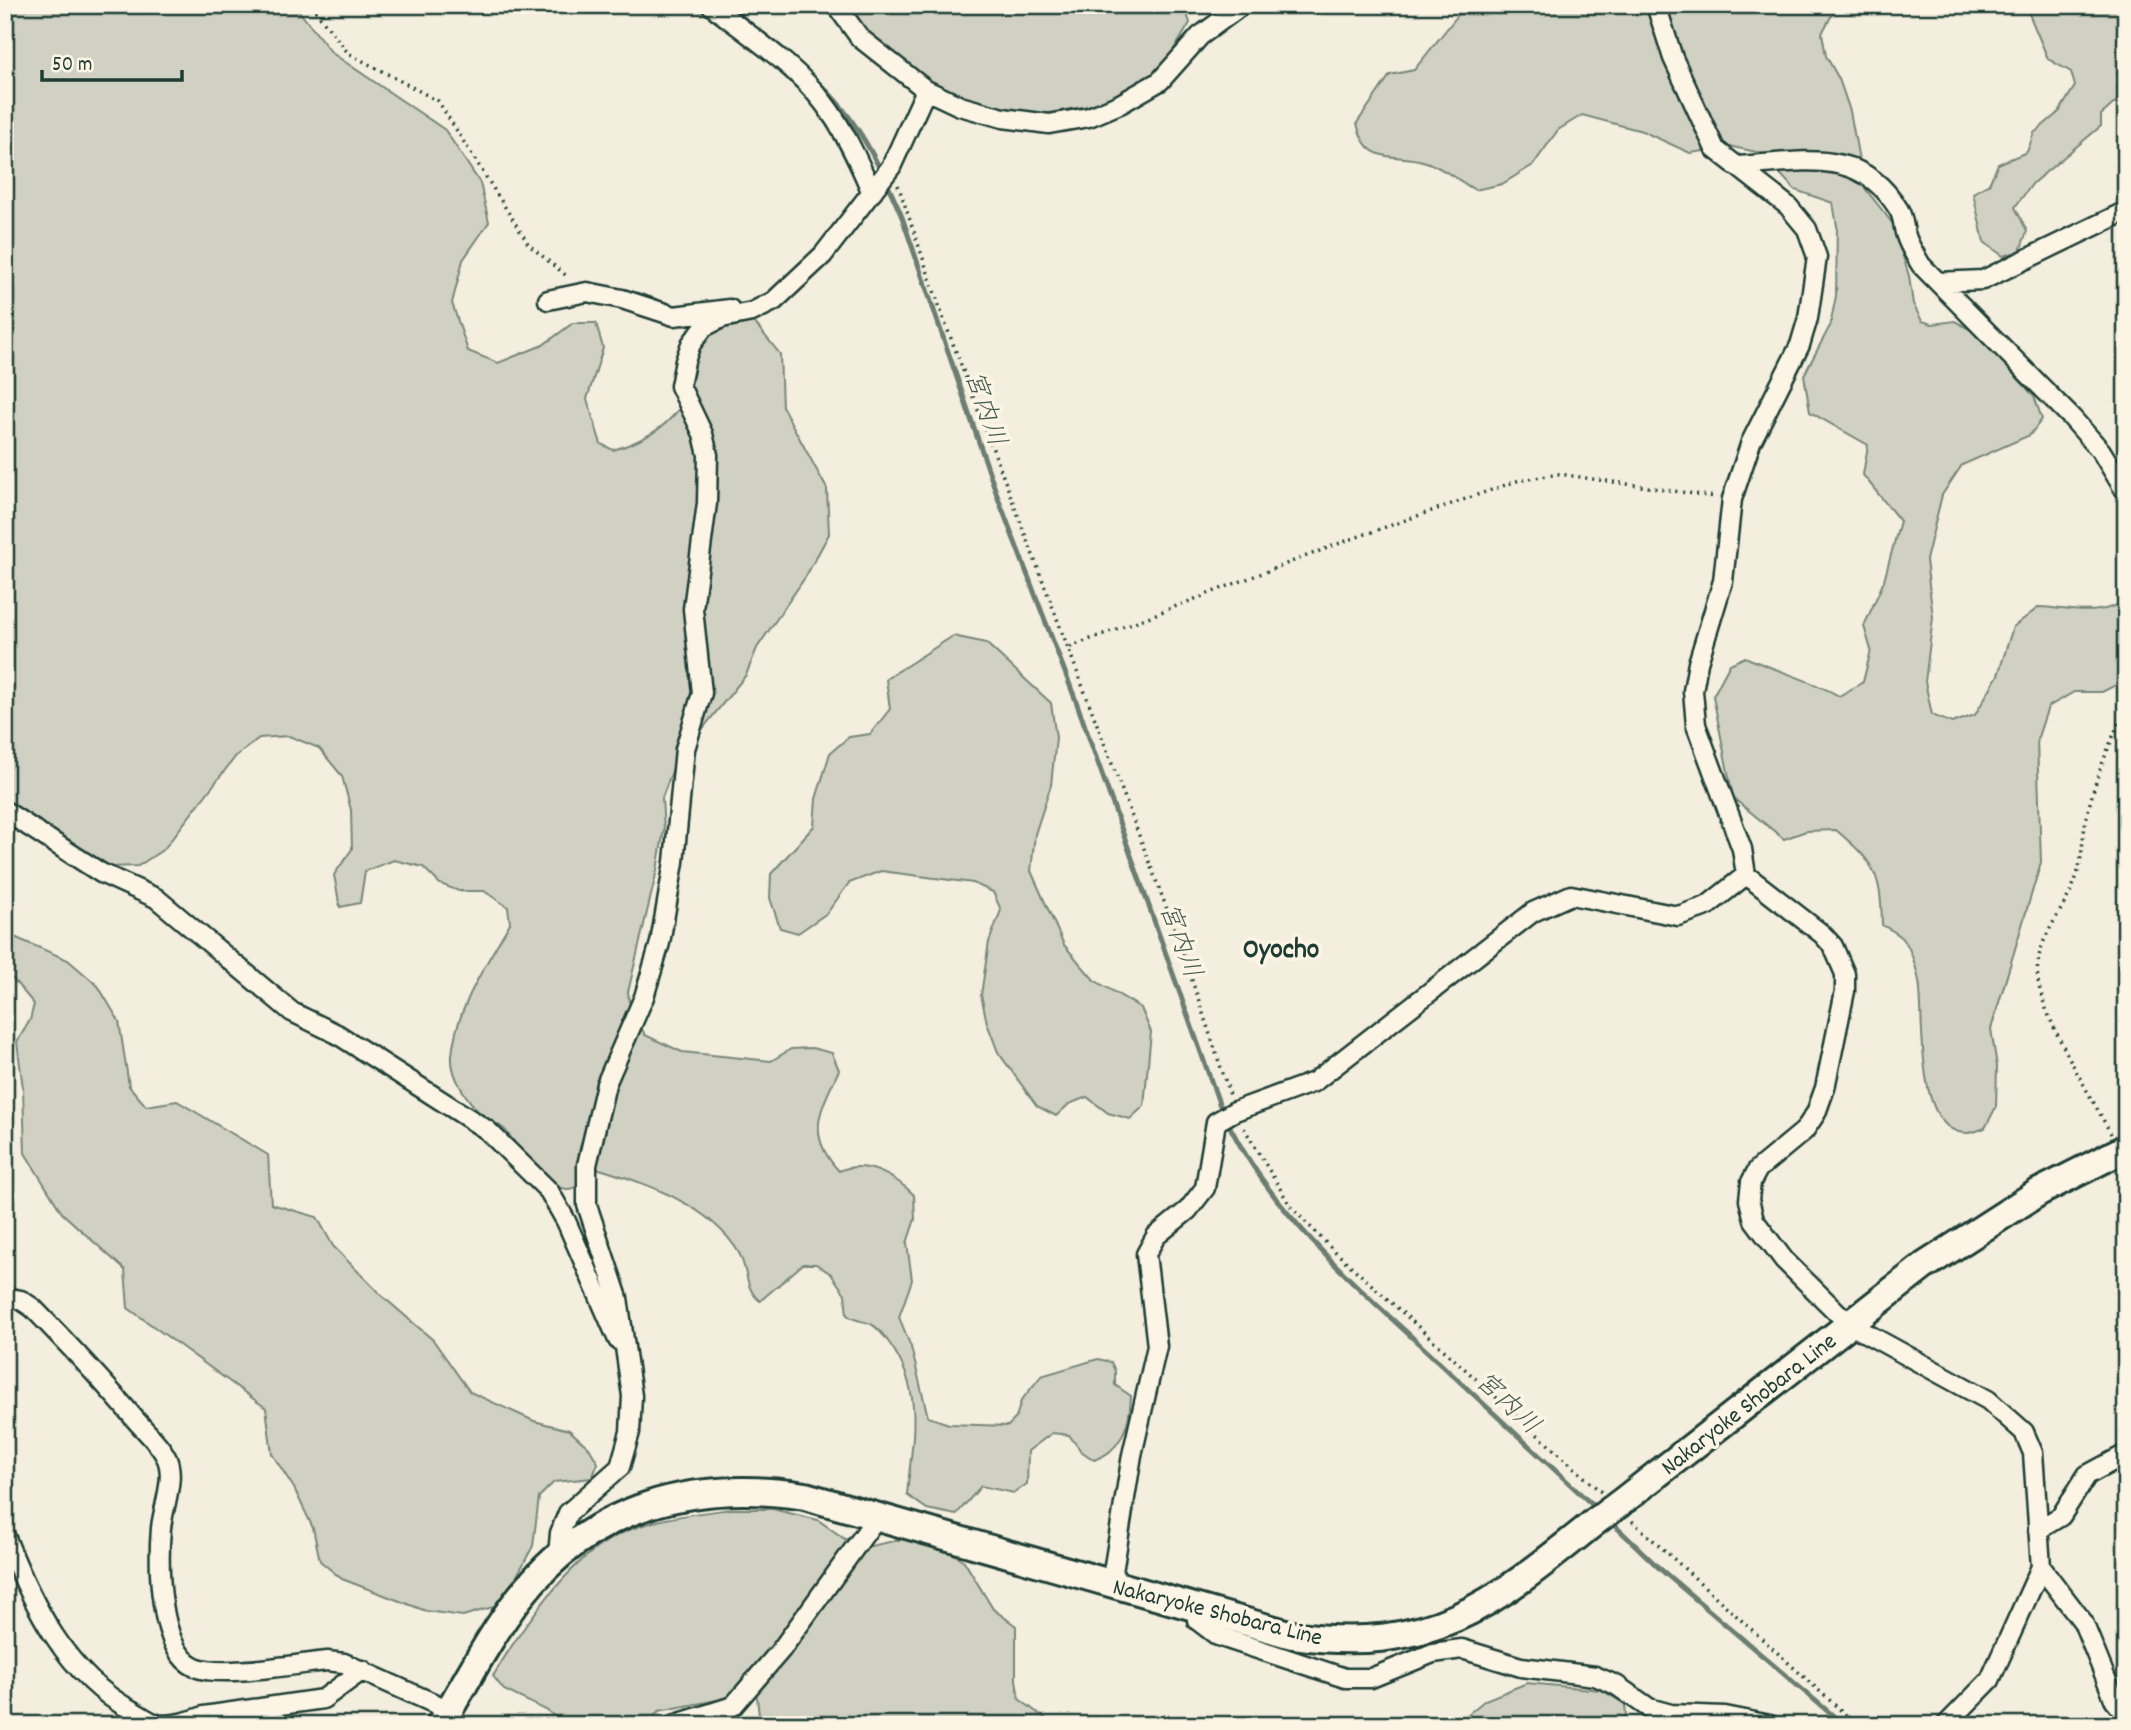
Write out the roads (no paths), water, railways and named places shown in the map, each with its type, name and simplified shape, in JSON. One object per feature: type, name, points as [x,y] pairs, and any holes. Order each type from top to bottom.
[{"type":"main road","name":"Nakaryoke Shobara Line","points":[[445,1717],[519,1597],[558,1556],[610,1521],[644,1506],[679,1496],[727,1489],[763,1490],[805,1496],[1292,1635],[1331,1640],[1371,1640],[1409,1635],[1486,1605],[1614,1511],[1924,1266],[1984,1225],[2039,1192],[2124,1156]]},
{"type":"street","points":[[711,5],[805,83],[822,101],[851,148],[882,180]]},
{"type":"street","points":[[836,5],[860,38],[926,90],[960,106],[1003,118],[1049,124],[1089,117],[1120,104],[1160,80],[1200,36],[1242,5]]},
{"type":"street","points":[[1656,5],[1673,58],[1715,149],[1794,214],[1807,229],[1817,257],[1800,345],[1751,442],[1732,499],[1723,581],[1698,663],[1693,691],[1696,725],[1741,849],[1746,875],[1822,934],[1833,946],[1845,974],[1845,991],[1833,1053],[1816,1113],[1804,1131],[1758,1169],[1751,1182],[1749,1200],[1754,1220],[1784,1260],[1849,1324],[1988,1400],[2024,1432],[2033,1453],[2041,1567],[1990,1680],[1946,1725]]},
{"type":"street","points":[[558,1556],[560,1533],[568,1513],[620,1467],[630,1432],[632,1396],[618,1298],[587,1205],[587,1165],[606,1084],[644,997],[660,943],[674,862],[685,749],[702,693],[693,609],[707,503],[708,455],[703,434],[680,386],[685,361],[698,333],[722,318],[752,312],[774,301],[797,281],[848,226],[882,180],[926,90]]},
{"type":"street","points":[[1736,166],[1795,160],[1838,161],[1866,174],[1900,211],[1906,237],[1921,265],[2073,418],[2102,451],[2126,492]]},
{"type":"street","points":[[1938,282],[1983,280],[2126,211]]},
{"type":"street","points":[[548,300],[587,292],[622,299],[674,316],[720,309],[740,313]]},
{"type":"street","points":[[5,811],[101,873],[156,898],[292,1012],[337,1034],[487,1130],[549,1191],[566,1221],[625,1356]]},
{"type":"street","points":[[1111,1584],[1132,1455],[1157,1346],[1145,1264],[1146,1254],[1156,1236],[1188,1210],[1205,1188],[1214,1127],[1229,1114],[1314,1082],[1533,912],[1554,901],[1572,895],[1678,916],[1707,906],[1746,875]]},
{"type":"street","points":[[5,1297],[21,1300],[33,1308],[97,1375],[167,1457],[169,1488],[161,1528],[160,1583],[169,1636],[180,1657],[195,1667],[221,1671],[327,1661],[344,1663],[363,1670],[445,1717]]},
{"type":"street","points":[[2038,1530],[2061,1516],[2087,1475],[2126,1454]]},
{"type":"street","points":[[673,1725],[733,1706],[780,1650],[877,1517]]},
{"type":"street","points":[[5,1536],[38,1611],[65,1652],[120,1705],[156,1724],[186,1722],[204,1716],[323,1699],[363,1670]]},
{"type":"street","points":[[2041,1567],[2083,1622],[2115,1701],[2126,1714]]},
{"type":"street","points":[[1196,1607],[1197,1620],[1218,1636],[1345,1678],[1371,1678],[1433,1653],[1462,1648],[1521,1667],[1595,1676],[1616,1685],[1648,1708],[1671,1714],[1725,1716],[1770,1725]]},
{"type":"waterway","name":"宮内川","points":[[728,5],[755,28]]},
{"type":"waterway","name":"宮内川","points":[[815,80],[830,94],[855,126],[876,162],[902,217],[998,498],[1076,701],[1220,1106],[1238,1141],[1281,1204],[1331,1261],[1599,1511]]},
{"type":"waterway","name":"宮内川","points":[[1609,1520],[1659,1568],[1844,1725]]},
{"type":"district","name":"Oyocho","points":[[1281,947]]}]
